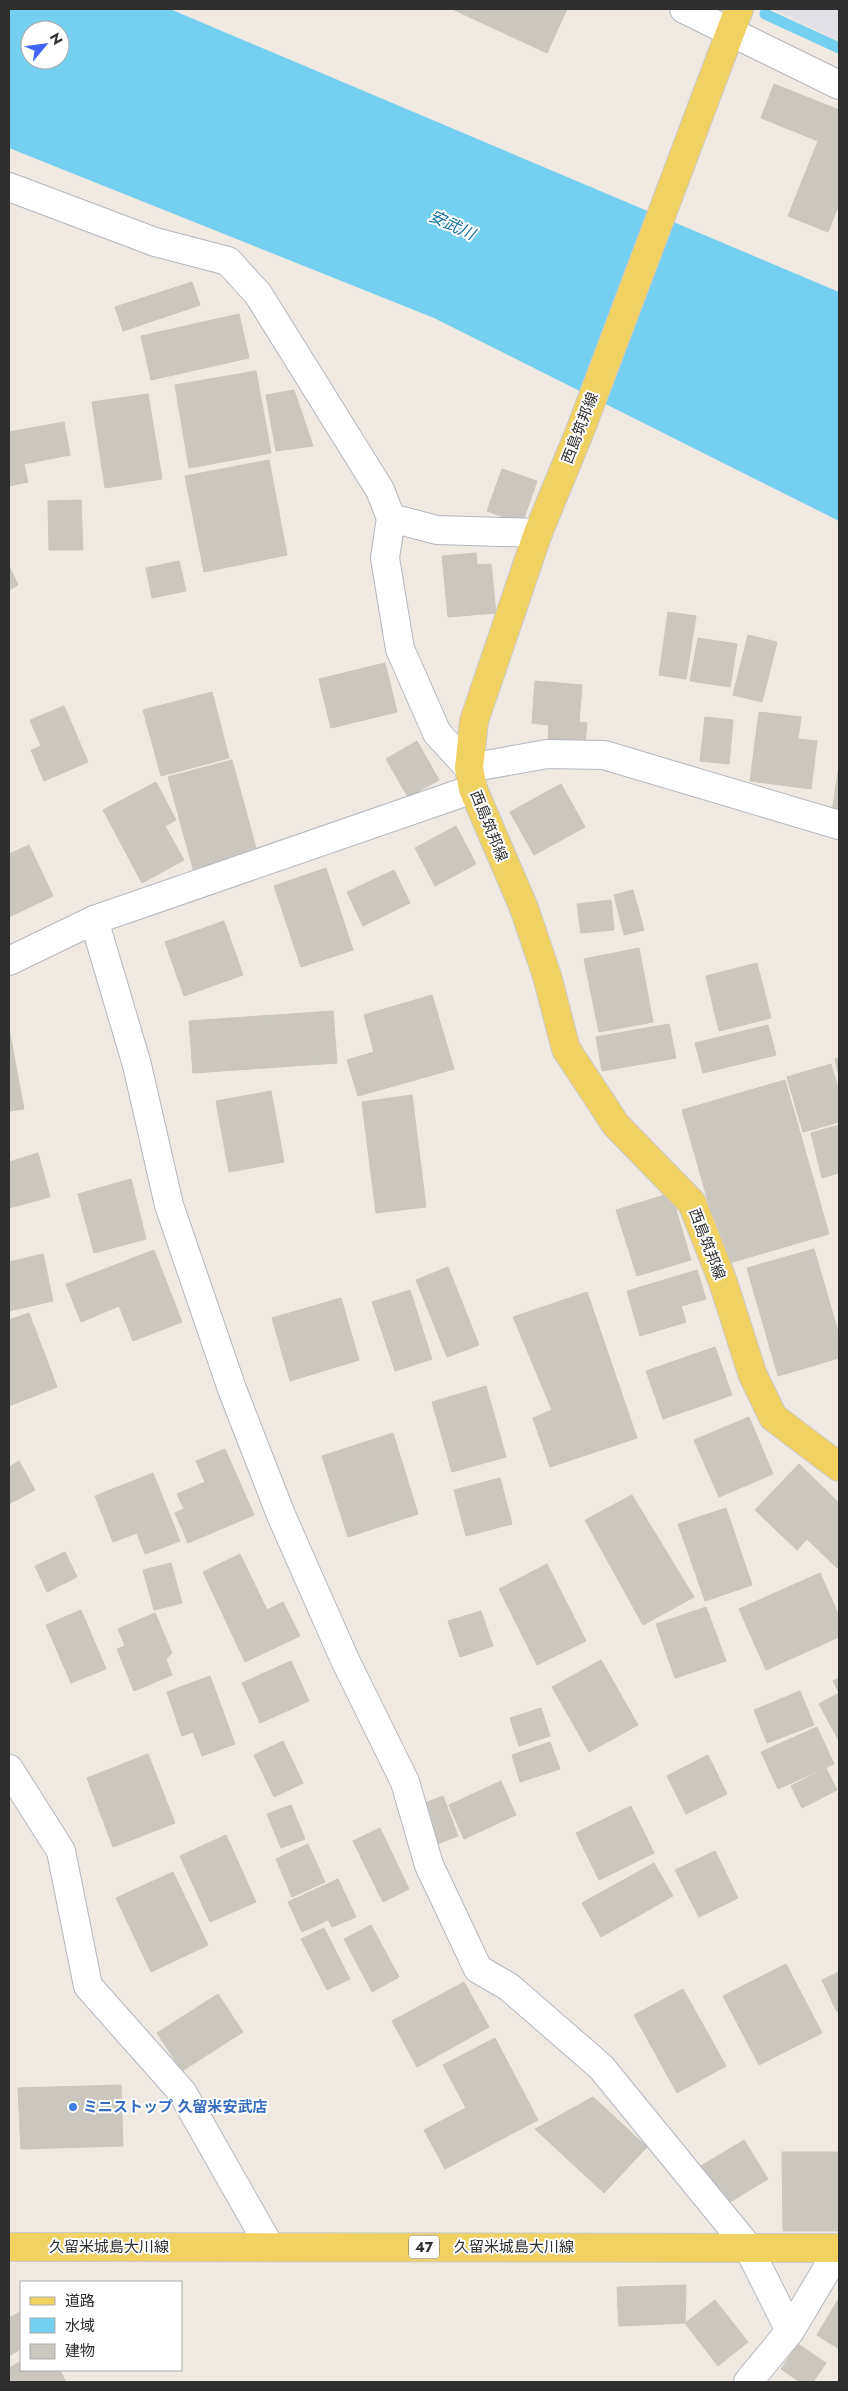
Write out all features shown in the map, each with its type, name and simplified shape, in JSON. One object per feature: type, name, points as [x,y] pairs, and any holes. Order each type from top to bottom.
[{"type":"main road","name":"西島筑邦線","points":[[735,20],[580,431],[538,533],[474,721],[471,778],[524,908],[547,976],[566,1050],[616,1125],[692,1203],[723,1282],[752,1373],[773,1417],[839,1467]]},
{"type":"main road","name":"久留米城島大川線","points":[[9,2246],[839,2248]]},
{"type":"street","points":[[684,9],[735,20],[839,85]]},
{"type":"street","points":[[9,187],[155,242],[228,261],[258,294],[380,490],[391,518],[385,558],[400,649],[438,733],[471,778]]},
{"type":"street","points":[[391,518],[437,530],[538,533]]},
{"type":"street","points":[[9,961],[94,920],[471,778],[547,754],[604,755],[839,825]]},
{"type":"street","points":[[94,920],[137,1065],[169,1205],[232,1389],[281,1515],[345,1660],[405,1782],[429,1865],[478,1969],[509,1986],[601,2068],[748,2248],[790,2331]]},
{"type":"street","points":[[9,1769],[61,1851],[88,1986],[182,2092],[270,2247]]},
{"type":"street","points":[[748,2382],[790,2331],[839,2248]]},
{"type":"shaded area","points":[[772,9],[839,9],[839,41]]},
{"type":"water","name":"安武川","points":[[9,9],[170,9],[839,292],[839,521],[434,318],[9,148]]},
{"type":"building","points":[[452,9],[567,9],[547,53]]},
{"type":"building","points":[[774,84],[839,110],[839,204],[828,232],[788,216],[818,141],[761,118]]},
{"type":"building","points":[[192,282],[200,305],[123,331],[115,307]]},
{"type":"building","points":[[239,314],[249,358],[151,380],[141,336]]},
{"type":"building","points":[[256,371],[271,453],[189,468],[175,385]]},
{"type":"building","points":[[294,390],[313,446],[276,451],[266,395]]},
{"type":"building","points":[[148,394],[162,479],[105,488],[92,402]]},
{"type":"building","points":[[64,422],[70,455],[24,464],[28,482],[9,486],[9,432]]},
{"type":"building","points":[[269,460],[287,555],[204,572],[185,476]]},
{"type":"building","points":[[502,469],[537,481],[522,524],[487,511]]},
{"type":"building","points":[[81,500],[83,550],[49,550],[48,501]]},
{"type":"building","points":[[476,553],[477,565],[491,564],[496,613],[448,617],[442,556]]},
{"type":"building","points":[[179,561],[186,591],[152,598],[146,568]]},
{"type":"building","points":[[9,566],[18,585],[9,590]]},
{"type":"building","points":[[668,612],[696,616],[686,679],[659,675]]},
{"type":"building","points":[[748,635],[777,642],[762,702],[733,695]]},
{"type":"building","points":[[698,638],[737,644],[730,687],[690,681]]},
{"type":"building","points":[[385,663],[397,712],[331,728],[319,679]]},
{"type":"building","points":[[535,681],[582,685],[579,722],[587,723],[585,744],[548,741],[549,725],[532,723]]},
{"type":"building","points":[[212,692],[229,758],[161,776],[143,710]]},
{"type":"building","points":[[64,706],[88,762],[44,781],[31,750],[41,746],[30,720]]},
{"type":"building","points":[[759,712],[801,717],[798,739],[817,741],[811,789],[750,781]]},
{"type":"building","points":[[705,717],[733,720],[729,764],[700,761]]},
{"type":"building","points":[[417,741],[439,780],[408,797],[386,759]]},
{"type":"building","points":[[232,760],[259,859],[195,876],[168,777]]},
{"type":"building","points":[[839,766],[839,821],[831,819]]},
{"type":"building","points":[[156,782],[176,820],[165,826],[184,860],[142,883],[103,810]]},
{"type":"building","points":[[561,784],[585,827],[534,855],[510,812]]},
{"type":"building","points":[[456,826],[476,864],[435,886],[415,848]]},
{"type":"building","points":[[29,845],[53,896],[9,917],[9,854]]},
{"type":"building","points":[[326,868],[353,950],[301,967],[274,886]]},
{"type":"building","points":[[394,870],[410,903],[363,926],[347,892]]},
{"type":"building","points":[[633,890],[644,930],[624,935],[614,895]]},
{"type":"building","points":[[611,900],[614,930],[581,933],[577,904]]},
{"type":"building","points":[[224,921],[243,975],[184,996],[165,942]]},
{"type":"building","points":[[639,948],[653,1022],[599,1032],[584,959]]},
{"type":"building","points":[[757,963],[771,1018],[719,1031],[706,976]]},
{"type":"building","points":[[432,995],[454,1069],[358,1096],[347,1060],[374,1052],[364,1015]]},
{"type":"building","points":[[333,1011],[337,1063],[193,1073],[189,1021]]},
{"type":"building","points":[[669,1024],[676,1058],[602,1071],[596,1037]]},
{"type":"building","points":[[768,1025],[776,1055],[703,1073],[695,1043]]},
{"type":"building","points":[[9,1029],[24,1109],[9,1111]]},
{"type":"building","points":[[839,1058],[839,1077],[835,1059]]},
{"type":"building","points":[[831,1064],[839,1091],[839,1122],[803,1132],[787,1077]]},
{"type":"building","points":[[785,1080],[829,1234],[726,1264],[682,1110]]},
{"type":"building","points":[[271,1091],[284,1162],[229,1172],[216,1101]]},
{"type":"building","points":[[412,1095],[426,1207],[376,1213],[362,1102]]},
{"type":"building","points":[[839,1125],[839,1173],[822,1178],[811,1133]]},
{"type":"building","points":[[38,1153],[50,1197],[9,1208],[9,1162]]},
{"type":"building","points":[[131,1179],[146,1239],[94,1253],[78,1194]]},
{"type":"building","points":[[671,1193],[691,1260],[637,1276],[616,1210]]},
{"type":"building","points":[[814,1249],[839,1335],[839,1358],[778,1376],[747,1268]]},
{"type":"building","points":[[154,1250],[182,1322],[133,1341],[119,1306],[81,1322],[66,1284]]},
{"type":"building","points":[[43,1254],[53,1301],[9,1311],[9,1262]]},
{"type":"building","points":[[448,1267],[479,1345],[447,1357],[416,1280]]},
{"type":"building","points":[[697,1270],[706,1299],[681,1306],[686,1322],[640,1336],[627,1291]]},
{"type":"building","points":[[410,1290],[432,1359],[395,1371],[372,1302]]},
{"type":"building","points":[[587,1292],[637,1438],[550,1467],[533,1418],[552,1410],[513,1317]]},
{"type":"building","points":[[341,1298],[359,1360],[290,1381],[272,1318]]},
{"type":"building","points":[[29,1313],[57,1387],[9,1406],[9,1320]]},
{"type":"building","points":[[715,1347],[732,1395],[663,1419],[646,1371]]},
{"type":"building","points":[[486,1386],[506,1457],[452,1472],[432,1402]]},
{"type":"building","points":[[749,1417],[773,1474],[719,1497],[694,1440]]},
{"type":"building","points":[[393,1433],[418,1514],[348,1537],[322,1456]]},
{"type":"building","points":[[225,1449],[254,1515],[188,1543],[175,1513],[184,1509],[177,1494],[205,1482],[196,1461]]},
{"type":"building","points":[[19,1461],[35,1490],[9,1504],[9,1467]]},
{"type":"building","points":[[799,1464],[839,1503],[839,1565],[837,1568],[807,1539],[797,1550],[755,1510]]},
{"type":"building","points":[[153,1473],[180,1541],[145,1554],[137,1533],[113,1542],[95,1496]]},
{"type":"building","points":[[500,1478],[512,1524],[466,1536],[454,1490]]},
{"type":"building","points":[[632,1495],[694,1597],[643,1625],[585,1520]]},
{"type":"building","points":[[726,1508],[752,1585],[705,1601],[678,1524]]},
{"type":"building","points":[[65,1552],[77,1577],[47,1592],[35,1566]]},
{"type":"building","points":[[240,1554],[267,1610],[283,1602],[300,1636],[245,1662],[203,1572]]},
{"type":"building","points":[[171,1563],[182,1603],[154,1610],[143,1570]]},
{"type":"building","points":[[547,1564],[586,1641],[537,1665],[499,1589]]},
{"type":"building","points":[[820,1573],[839,1616],[839,1637],[766,1670],[739,1609]]},
{"type":"building","points":[[706,1607],[726,1661],[675,1678],[656,1624]]},
{"type":"building","points":[[81,1610],[106,1669],[71,1683],[46,1625]]},
{"type":"building","points":[[481,1611],[493,1646],[460,1657],[448,1621]]},
{"type":"building","points":[[155,1613],[172,1653],[166,1659],[172,1675],[134,1691],[117,1649],[125,1646],[118,1629]]},
{"type":"building","points":[[601,1660],[638,1725],[589,1752],[552,1687]]},
{"type":"building","points":[[291,1661],[309,1701],[260,1723],[242,1683]]},
{"type":"building","points":[[210,1676],[235,1744],[202,1756],[193,1732],[182,1736],[167,1692]]},
{"type":"building","points":[[839,1678],[839,1693],[833,1681]]},
{"type":"building","points":[[800,1691],[814,1725],[767,1743],[754,1710]]},
{"type":"building","points":[[839,1693],[839,1741],[819,1704]]},
{"type":"building","points":[[541,1708],[550,1736],[519,1746],[510,1718]]},
{"type":"building","points":[[817,1727],[834,1764],[778,1789],[761,1752]]},
{"type":"building","points":[[283,1741],[303,1783],[274,1797],[254,1755]]},
{"type":"building","points":[[550,1742],[560,1769],[520,1782],[512,1755]]},
{"type":"building","points":[[148,1754],[175,1823],[113,1847],[87,1778]]},
{"type":"building","points":[[708,1755],[727,1794],[686,1814],[667,1776]]},
{"type":"building","points":[[826,1768],[837,1790],[802,1808],[791,1786]]},
{"type":"building","points":[[501,1781],[516,1815],[464,1839],[449,1805]]},
{"type":"building","points":[[443,1796],[458,1836],[414,1853],[399,1813]]},
{"type":"building","points":[[291,1805],[305,1839],[281,1848],[267,1814]]},
{"type":"building","points":[[631,1806],[654,1853],[599,1880],[576,1833]]},
{"type":"building","points":[[380,1828],[409,1889],[383,1902],[353,1841]]},
{"type":"building","points":[[226,1835],[256,1902],[210,1922],[180,1856]]},
{"type":"building","points":[[308,1844],[325,1882],[292,1897],[276,1859]]},
{"type":"building","points":[[715,1851],[738,1898],[699,1917],[675,1870]]},
{"type":"building","points":[[654,1863],[673,1896],[601,1937],[582,1903]]},
{"type":"building","points":[[173,1872],[208,1945],[151,1972],[116,1898]]},
{"type":"building","points":[[338,1879],[356,1917],[332,1927],[328,1920],[302,1932],[288,1902]]},
{"type":"building","points":[[371,1925],[399,1977],[372,1992],[344,1939]]},
{"type":"building","points":[[324,1928],[350,1979],[327,1990],[301,1939]]},
{"type":"building","points":[[786,1964],[822,2033],[759,2065],[723,1996]]},
{"type":"building","points":[[839,1972],[839,2011],[837,2012],[822,1980]]},
{"type":"building","points":[[464,1982],[489,2027],[417,2067],[392,2021]]},
{"type":"building","points":[[683,1989],[726,2066],[677,2093],[634,2015]]},
{"type":"building","points":[[218,1994],[243,2032],[182,2071],[157,2033]]},
{"type":"building","points":[[495,2038],[538,2120],[445,2169],[424,2130],[466,2108],[443,2065]]},
{"type":"building","points":[[121,2085],[123,2146],[21,2149],[18,2088]]},
{"type":"building","points":[[593,2097],[647,2147],[604,2193],[535,2129]]},
{"type":"building","points":[[744,2140],[768,2179],[725,2205],[701,2166]]},
{"type":"building","points":[[782,2152],[839,2152],[839,2231],[783,2231]]},
{"type":"building","points":[[686,2285],[685,2323],[619,2326],[617,2287]]},
{"type":"building","points":[[839,2298],[839,2349],[817,2335]]},
{"type":"building","points":[[715,2300],[748,2342],[718,2366],[685,2323]]},
{"type":"building","points":[[20,2312],[20,2350],[9,2356],[9,2318]]},
{"type":"building","points":[[798,2344],[826,2363],[813,2382],[800,2382],[781,2369]]},
{"type":"building","points":[[20,2362],[20,2371],[60,2371],[66,2382],[9,2382],[9,2368]]},
{"type":"waterway","points":[[765,14],[839,48]]},
{"type":"place","name":"ミニストップ 久留米安武店","points":[[73,2107]]}]
